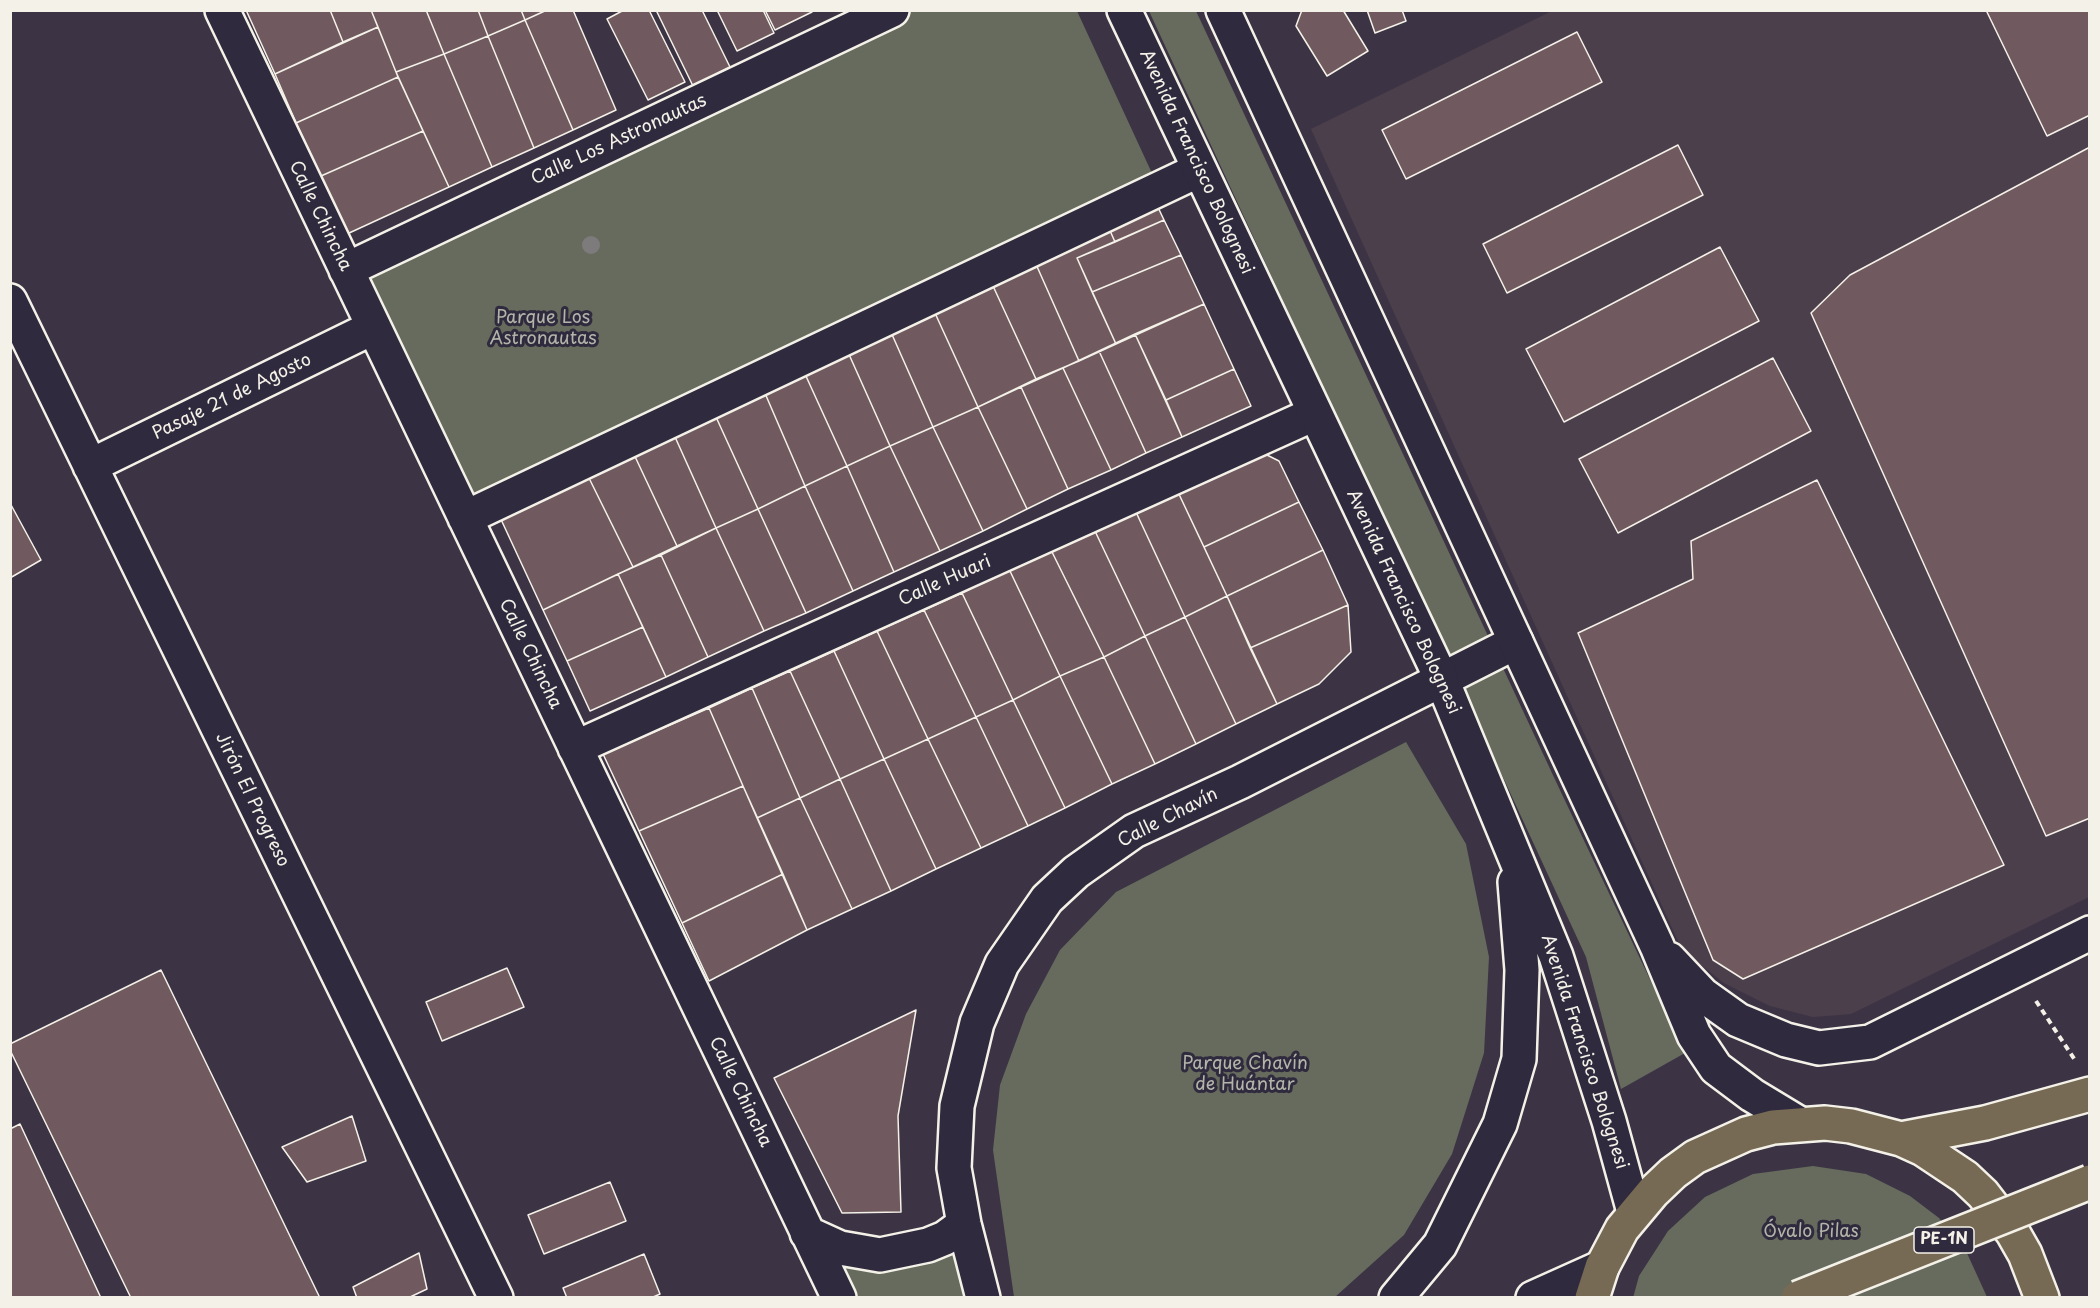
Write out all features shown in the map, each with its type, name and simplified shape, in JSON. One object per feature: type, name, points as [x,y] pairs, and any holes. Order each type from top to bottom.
[{"type":"main road","points":[[1901,1139],[1985,1123],[2090,1094]]},
{"type":"main road","points":[[1592,1298],[1602,1267],[1634,1212],[1659,1185],[1695,1157],[1746,1134],[1800,1124],[1851,1126],[1901,1139],[1945,1162],[1983,1194],[2018,1240],[2042,1298]]},
{"type":"main road","name":"PE-1N","points":[[1798,1298],[2090,1182]]},
{"type":"street","name":"Calle Chincha","points":[[222,10],[839,1298]]},
{"type":"street","name":"Calle Los Astronautas","points":[[346,270],[892,10]]},
{"type":"street","name":"Avenida Francisco Bolognesi","points":[[1124,10],[1442,680],[1556,956],[1609,1121],[1634,1212]]},
{"type":"street","points":[[1223,10],[1657,946],[1695,1035],[1716,1068],[1752,1095],[1800,1124]]},
{"type":"street","points":[[465,518],[1199,170]]},
{"type":"street","name":"Jirón El Progreso","points":[[10,301],[496,1298]]},
{"type":"street","name":"Pasaje 21 de Agosto","points":[[90,466],[374,327]]},
{"type":"street","name":"Calle Huari","points":[[575,748],[1314,414]]},
{"type":"street","name":"Calle Chavín","points":[[983,1298],[964,1224],[954,1168],[954,1137],[966,1064],[977,1023],[1002,964],[1024,928],[1054,891],[1076,872],[1134,831],[1240,782],[1516,642]]},
{"type":"street","points":[[1396,1298],[1440,1245],[1500,1124],[1519,1059],[1522,970],[1513,850]]},
{"type":"street","points":[[1657,946],[1702,994],[1738,1020],[1786,1040],[1819,1048],[1870,1042],[2090,933]]},
{"type":"street","points":[[807,1233],[840,1248],[880,1255],[928,1245],[945,1238],[964,1224]]},
{"type":"street","points":[[1533,1298],[1602,1267]]},
{"type":"path","points":[[2017,970],[2077,1064]]},
{"type":"shaded area","points":[[1552,11],[2089,11],[2089,897],[1851,1014],[1813,1017],[1770,1006],[1724,983],[1682,950],[1311,129]]},
{"type":"green space","name":"Parque Los Astronautas","points":[[905,11],[1077,11],[1157,184],[474,508],[361,266]]},
{"type":"green space","points":[[1149,11],[1196,11],[1685,1053],[1621,1089],[1586,957]]},
{"type":"green space","name":"Parque Chavín de Huántar","points":[[1406,742],[1466,844],[1489,957],[1484,1053],[1452,1154],[1404,1235],[1335,1297],[1014,1297],[993,1150],[1000,1085],[1026,1014],[1060,950],[1116,892]]},
{"type":"green space","name":"Óvalo Pilas","points":[[1813,1166],[1866,1174],[1910,1196],[1939,1218],[1966,1251],[1987,1297],[1633,1298],[1639,1276],[1668,1231],[1705,1197],[1753,1174]]},
{"type":"green space","points":[[964,1224],[981,1297],[839,1297],[840,1248]]},
{"type":"building","points":[[246,10],[330,10],[343,42],[275,74]]},
{"type":"building","points":[[330,10],[371,10],[378,27],[343,42]]},
{"type":"building","points":[[371,10],[426,10],[444,54],[396,72]]},
{"type":"building","points":[[426,10],[478,10],[488,36],[444,54]]},
{"type":"building","points":[[478,10],[521,10],[525,20],[488,36]]},
{"type":"building","points":[[521,10],[547,10],[525,20]]},
{"type":"building","points":[[547,10],[573,10],[616,110],[573,130],[525,20]]},
{"type":"building","points":[[624,10],[649,10],[685,82],[648,100],[607,19]]},
{"type":"building","points":[[656,10],[702,10],[730,67],[693,86]]},
{"type":"building","points":[[717,10],[763,10],[774,33],[737,51]]},
{"type":"building","points":[[765,10],[811,10],[812,12],[775,30]]},
{"type":"building","points":[[1302,10],[1343,10],[1368,51],[1327,76],[1296,26]]},
{"type":"building","points":[[1367,10],[1402,10],[1406,21],[1375,33]]},
{"type":"building","points":[[1986,10],[2090,10],[2090,115],[2047,136]]},
{"type":"building","points":[[525,20],[573,130],[534,148],[488,36]]},
{"type":"building","points":[[378,27],[398,77],[296,123],[275,74]]},
{"type":"building","points":[[1577,32],[1602,82],[1406,179],[1382,130]]},
{"type":"building","points":[[488,36],[534,148],[492,167],[444,54]]},
{"type":"building","points":[[444,54],[492,167],[449,187],[396,72]]},
{"type":"building","points":[[398,77],[423,131],[321,176],[296,123]]},
{"type":"building","points":[[423,131],[449,187],[347,234],[321,176]]},
{"type":"building","points":[[1678,145],[1703,195],[1507,293],[1483,244]]},
{"type":"building","points":[[2090,147],[2090,818],[2046,836],[1811,313],[1850,275]]},
{"type":"building","points":[[1155,201],[1164,220],[1115,242],[1104,217]]},
{"type":"building","points":[[1104,217],[1115,242],[1077,258],[1116,344],[1079,361],[1031,253]]},
{"type":"building","points":[[1164,220],[1181,255],[1092,292],[1077,258]]},
{"type":"building","points":[[1720,247],[1759,321],[1564,422],[1526,349]]},
{"type":"building","points":[[1031,253],[1079,361],[1036,379],[987,273]]},
{"type":"building","points":[[1181,255],[1204,304],[1116,344],[1092,292]]},
{"type":"building","points":[[987,273],[1036,379],[978,407],[929,300]]},
{"type":"building","points":[[929,300],[978,407],[933,427],[886,321]]},
{"type":"building","points":[[1204,304],[1234,369],[1166,400],[1135,334]]},
{"type":"building","points":[[886,321],[933,427],[890,446],[843,341]]},
{"type":"building","points":[[1135,334],[1182,437],[1146,453],[1099,351]]},
{"type":"building","points":[[843,341],[890,446],[847,466],[800,363]]},
{"type":"building","points":[[1099,351],[1146,453],[1111,470],[1063,368]]},
{"type":"building","points":[[1773,358],[1811,431],[1618,533],[1579,459]]},
{"type":"building","points":[[800,363],[847,466],[805,486],[761,384]]},
{"type":"building","points":[[1063,368],[1111,470],[1068,489],[1021,387]]},
{"type":"building","points":[[1234,369],[1251,406],[1182,437],[1166,400]]},
{"type":"building","points":[[761,384],[805,486],[758,509],[711,406]]},
{"type":"building","points":[[1021,387],[1068,489],[1027,509],[978,407]]},
{"type":"building","points":[[711,406],[758,509],[716,528],[671,428]]},
{"type":"building","points":[[978,407],[1027,509],[983,531],[933,427]]},
{"type":"building","points":[[933,427],[983,531],[940,551],[890,446]]},
{"type":"building","points":[[671,428],[716,528],[677,546],[631,448]]},
{"type":"building","points":[[890,446],[940,551],[894,572],[847,466]]},
{"type":"building","points":[[631,448],[677,546],[633,567],[585,470]]},
{"type":"building","points":[[1267,455],[1279,461],[1299,502],[1204,547],[1177,490],[1247,456]]},
{"type":"building","points":[[847,466],[894,572],[853,591],[805,486]]},
{"type":"building","points":[[585,470],[633,567],[543,610],[498,513]]},
{"type":"building","points":[[1817,480],[2004,865],[1743,979],[1713,960],[1578,633],[1693,579],[1691,541]]},
{"type":"building","points":[[805,486],[853,591],[806,613],[758,509]]},
{"type":"building","points":[[1177,490],[1227,596],[1185,617],[1135,510]]},
{"type":"building","points":[[1299,502],[1323,550],[1227,596],[1204,547]]},
{"type":"building","points":[[10,503],[41,560],[10,578]]},
{"type":"building","points":[[758,509],[806,613],[764,631],[716,528]]},
{"type":"building","points":[[1135,510],[1185,617],[1145,636],[1094,529]]},
{"type":"building","points":[[716,528],[764,631],[708,657],[661,555]]},
{"type":"building","points":[[1094,529],[1145,636],[1104,657],[1051,550]]},
{"type":"building","points":[[1051,550],[1104,657],[1060,676],[1009,569]]},
{"type":"building","points":[[1323,550],[1348,605],[1250,648],[1227,596]]},
{"type":"building","points":[[661,555],[708,657],[666,677],[618,574]]},
{"type":"building","points":[[1009,569],[1060,676],[1013,700],[962,593]]},
{"type":"building","points":[[618,574],[643,627],[567,661],[543,610]]},
{"type":"building","points":[[962,593],[1013,700],[976,717],[924,610]]},
{"type":"building","points":[[1227,596],[1277,704],[1236,724],[1185,617]]},
{"type":"building","points":[[1348,605],[1351,652],[1319,684],[1277,704],[1250,648]]},
{"type":"building","points":[[924,610],[976,717],[928,739],[877,631]]},
{"type":"building","points":[[1185,617],[1236,724],[1196,744],[1145,636]]},
{"type":"building","points":[[643,627],[666,677],[590,711],[567,661]]},
{"type":"building","points":[[877,631],[928,739],[884,759],[834,651]]},
{"type":"building","points":[[1145,636],[1196,744],[1155,764],[1104,657]]},
{"type":"building","points":[[834,651],[884,759],[840,779],[790,671]]},
{"type":"building","points":[[1104,657],[1155,764],[1112,784],[1060,676]]},
{"type":"building","points":[[790,671],[840,779],[800,798],[752,688]]},
{"type":"building","points":[[1060,676],[1112,784],[1065,808],[1013,700]]},
{"type":"building","points":[[752,688],[800,798],[757,818],[709,708]]},
{"type":"building","points":[[1013,700],[1065,808],[1028,826],[976,717]]},
{"type":"building","points":[[709,708],[743,786],[639,831],[603,754]]},
{"type":"building","points":[[976,717],[1028,826],[981,848],[928,739]]},
{"type":"building","points":[[928,739],[981,848],[936,869],[884,759]]},
{"type":"building","points":[[884,759],[936,869],[891,891],[840,779]]},
{"type":"building","points":[[840,779],[891,891],[852,909],[800,798]]},
{"type":"building","points":[[743,786],[783,874],[682,923],[639,831]]},
{"type":"building","points":[[800,798],[852,909],[807,930],[757,818]]},
{"type":"building","points":[[783,874],[807,930],[709,981],[682,923]]},
{"type":"building","points":[[507,968],[524,1007],[442,1041],[426,1002]]},
{"type":"building","points":[[161,970],[320,1298],[131,1298],[10,1050],[10,1044]]},
{"type":"building","points":[[916,1010],[898,1116],[901,1212],[842,1213],[774,1078]]},
{"type":"building","points":[[352,1116],[366,1161],[307,1182],[282,1147]]},
{"type":"building","points":[[20,1124],[101,1298],[10,1298],[10,1129]]},
{"type":"building","points":[[610,1182],[626,1221],[544,1254],[528,1215]]},
{"type":"building","points":[[419,1253],[427,1289],[408,1298],[357,1298],[353,1287]]},
{"type":"building","points":[[644,1254],[660,1294],[651,1298],[567,1298],[563,1288]]}]
